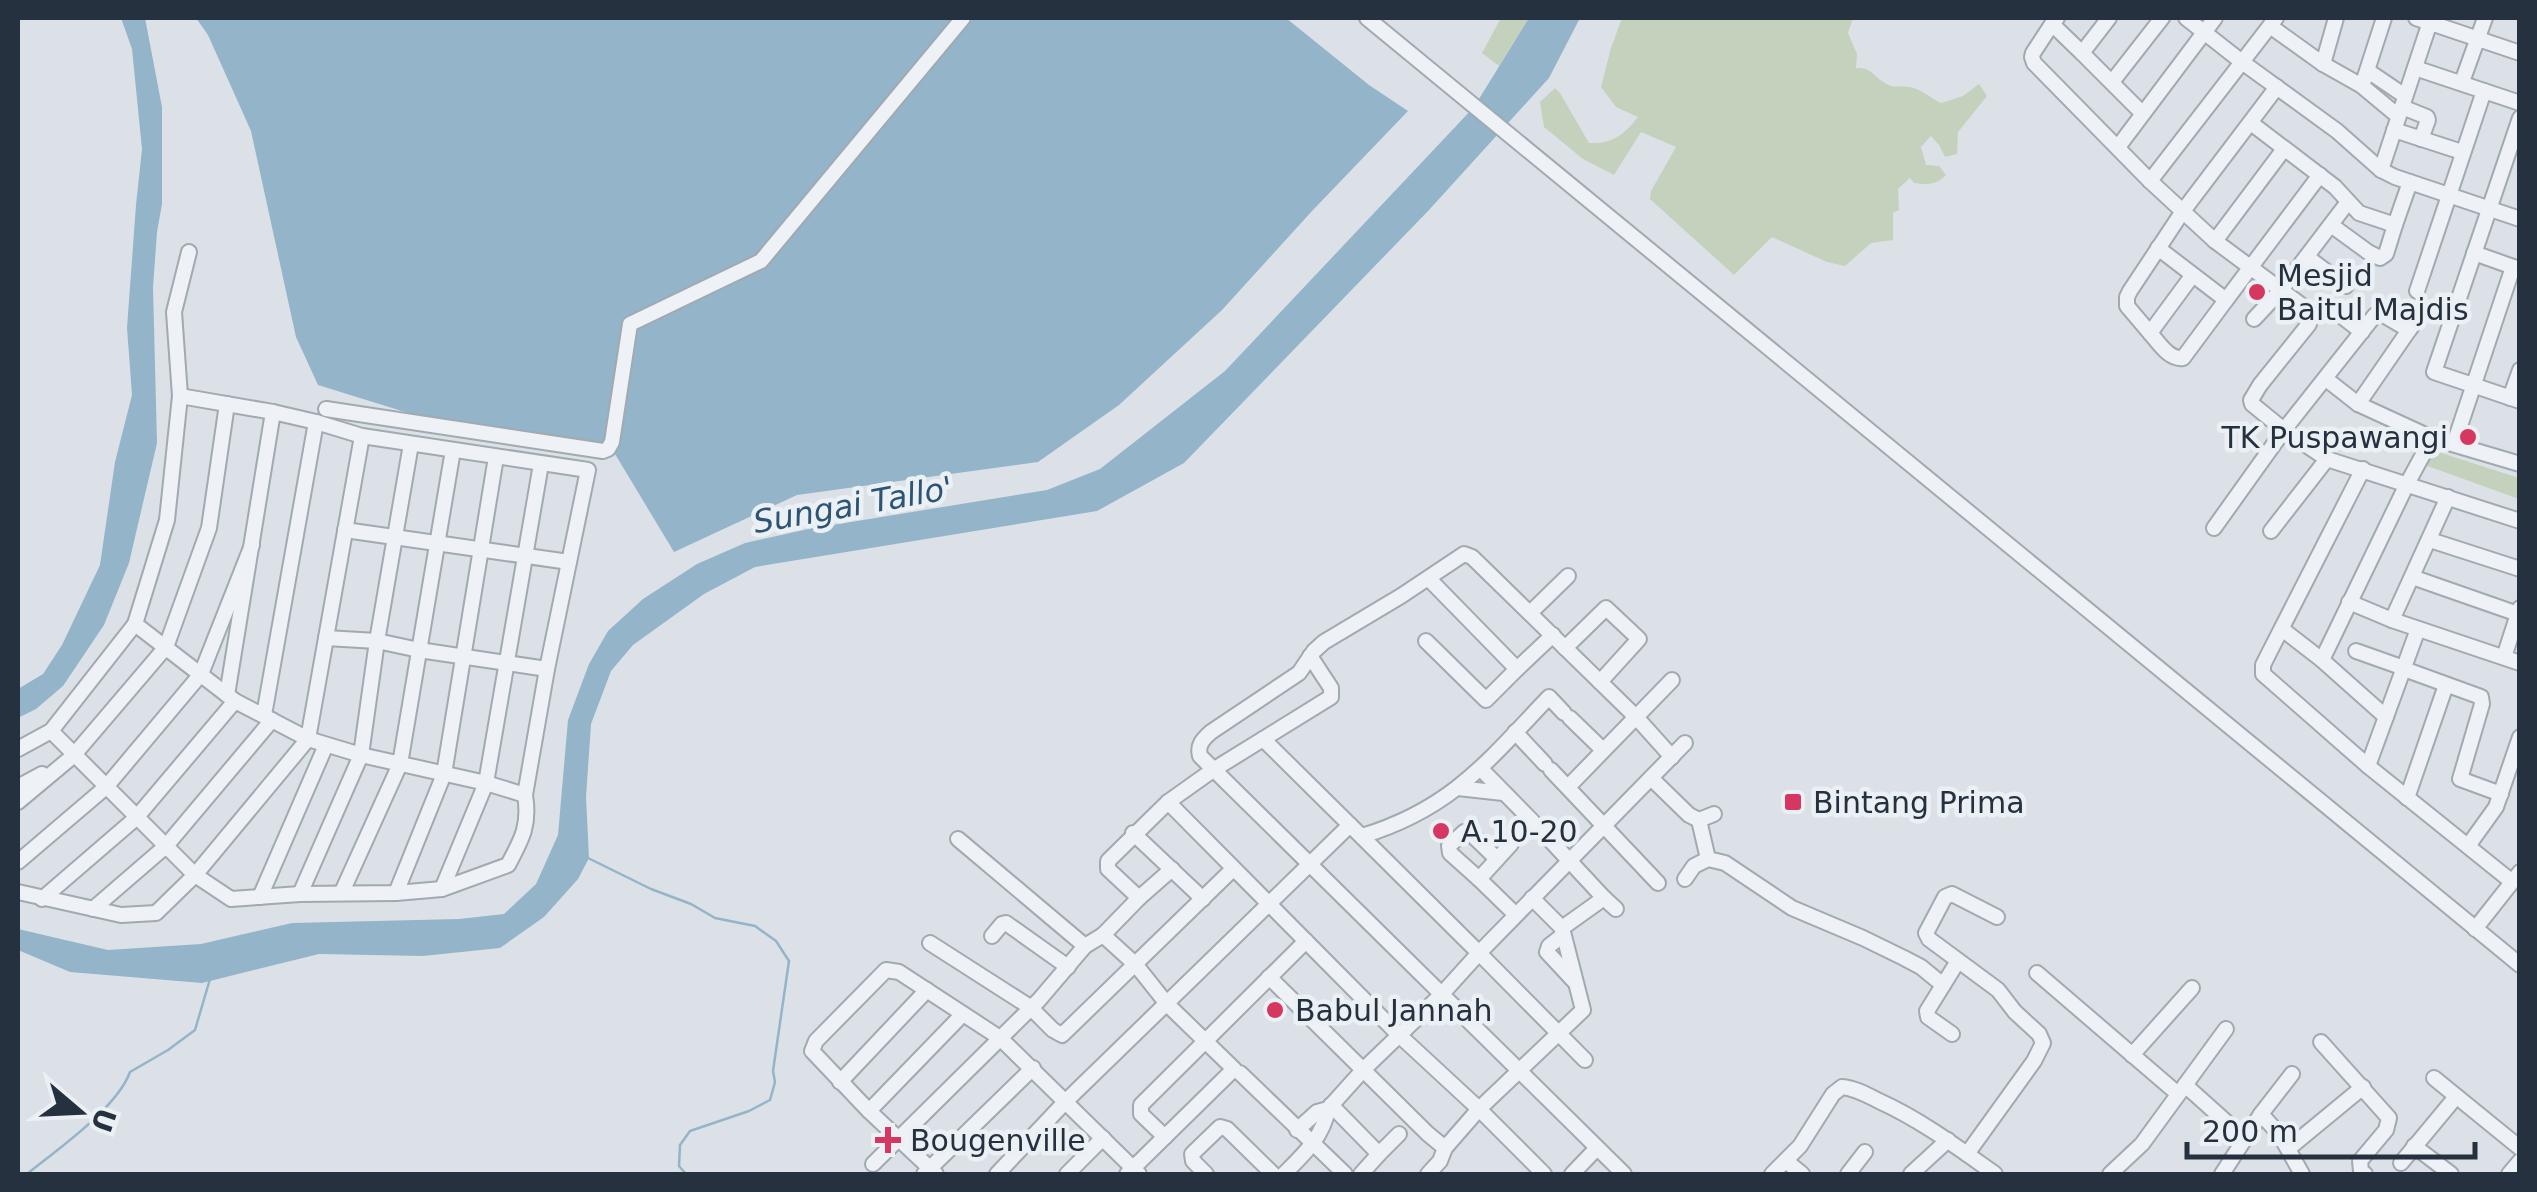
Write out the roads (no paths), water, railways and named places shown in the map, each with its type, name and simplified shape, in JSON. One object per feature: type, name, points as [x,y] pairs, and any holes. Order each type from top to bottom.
[{"type":"street","points":[[326,409],[608,450],[630,324],[761,260],[963,18]]},
{"type":"street","points":[[1366,18],[2520,965]]},
{"type":"street","points":[[2082,52],[2110,18]]},
{"type":"street","points":[[2112,82],[2162,18]]},
{"type":"street","points":[[2186,18],[2337,131],[2381,170],[2520,219]]},
{"type":"street","points":[[2118,146],[2215,18]]},
{"type":"street","points":[[2362,86],[2384,18]]},
{"type":"street","points":[[2462,82],[2484,18]]},
{"type":"street","points":[[2323,64],[2332,19]]},
{"type":"street","points":[[2381,170],[2415,68],[2423,20],[2520,52]]},
{"type":"street","points":[[2142,114],[2055,21],[2032,60],[2150,181],[2215,241],[2312,313],[2260,386],[2252,404],[2327,459],[2520,521]]},
{"type":"street","points":[[2150,181],[2273,22],[2323,64],[2400,112],[2427,117],[2421,139]]},
{"type":"street","points":[[2415,68],[2520,103]]},
{"type":"street","points":[[2368,71],[2421,139],[2462,152]]},
{"type":"street","points":[[2277,87],[2158,248],[2130,291],[2126,302],[2130,311],[2176,358],[2183,358],[2320,175]]},
{"type":"street","points":[[2417,290],[2484,91]]},
{"type":"street","points":[[2520,118],[2434,372],[2515,400],[2520,370]]},
{"type":"street","points":[[2251,123],[2320,175],[2354,207],[2395,225]]},
{"type":"street","points":[[2215,241],[2284,148]]},
{"type":"street","points":[[2332,224],[2380,258],[2386,254],[2410,182]]},
{"type":"street","points":[[2254,320],[2332,224],[2354,207]]},
{"type":"street","points":[[2158,248],[2226,300]]},
{"type":"street","points":[[18,749],[50,732],[135,624],[167,520],[180,396],[174,312],[189,252]]},
{"type":"street","points":[[2454,444],[2516,268],[2474,253]]},
{"type":"street","points":[[2307,257],[2346,286]]},
{"type":"street","points":[[2150,334],[2192,276]]},
{"type":"street","points":[[2214,528],[2374,315],[2380,313],[2409,330]]},
{"type":"street","points":[[2358,404],[2421,314]]},
{"type":"street","points":[[2340,316],[2362,332]]},
{"type":"street","points":[[2326,380],[2358,404],[2432,438],[2520,464]]},
{"type":"street","points":[[50,732],[196,875],[232,899],[442,888],[508,865],[523,837],[528,815],[524,796],[588,470],[359,435],[273,412],[180,396]]},
{"type":"street","points":[[18,802],[73,756],[166,647],[209,528],[227,404]]},
{"type":"street","points":[[42,898],[136,818],[232,698],[273,412]]},
{"type":"street","points":[[18,892],[122,915],[156,913],[196,875],[308,739],[345,530],[359,435],[358,414]]},
{"type":"street","points":[[93,908],[166,846],[268,717],[316,422]]},
{"type":"street","points":[[2322,660],[2432,438]]},
{"type":"street","points":[[300,894],[361,755],[411,444]]},
{"type":"street","points":[[342,892],[400,764],[453,450]]},
{"type":"street","points":[[396,893],[444,774],[496,457]]},
{"type":"street","points":[[2271,531],[2327,459]]},
{"type":"street","points":[[442,888],[486,783],[541,464]]},
{"type":"street","points":[[2363,469],[2263,665],[2263,674],[2407,798],[2516,878],[2476,929]]},
{"type":"street","points":[[2392,620],[2448,498]]},
{"type":"street","points":[[345,530],[569,562]]},
{"type":"street","points":[[2430,540],[2520,569]]},
{"type":"street","points":[[18,862],[106,787],[201,674],[252,545]]},
{"type":"street","points":[[1624,1174],[1213,770],[1200,756],[1198,746],[1221,724],[1299,673],[1324,642],[1428,579],[1461,554],[1467,554],[1636,717],[1672,757]]},
{"type":"street","points":[[1530,613],[1568,576]]},
{"type":"street","points":[[2412,577],[2518,611],[2504,657]]},
{"type":"street","points":[[1428,579],[1517,670]]},
{"type":"street","points":[[2349,602],[2520,662]]},
{"type":"street","points":[[1566,648],[1606,608],[1639,639],[1600,682]]},
{"type":"street","points":[[135,624],[232,698],[308,739],[524,796]]},
{"type":"street","points":[[2368,766],[2418,628]]},
{"type":"street","points":[[2282,629],[2386,717]]},
{"type":"street","points":[[1426,642],[1489,703],[1553,635]]},
{"type":"street","points":[[326,638],[377,640],[419,650],[547,668]]},
{"type":"street","points":[[2356,651],[2481,697],[2460,779],[2500,794]]},
{"type":"street","points":[[1138,898],[1107,864],[1171,800],[1331,697],[1331,688],[1310,656]]},
{"type":"street","points":[[1568,787],[1672,680]]},
{"type":"street","points":[[2407,798],[2446,685]]},
{"type":"street","points":[[1362,836],[1410,819],[1458,788],[1548,697],[1603,750]]},
{"type":"street","points":[[1515,732],[1658,883]]},
{"type":"street","points":[[2468,846],[2496,808],[2520,737]]},
{"type":"street","points":[[1262,739],[1585,1060]]},
{"type":"street","points":[[1284,1174],[1314,1144],[1330,1107],[1364,1069],[1685,743]]},
{"type":"street","points":[[260,897],[326,745]]},
{"type":"street","points":[[18,788],[73,756]]},
{"type":"street","points":[[1481,769],[1616,909]]},
{"type":"street","points":[[1652,778],[1689,815],[1699,820],[1714,814]]},
{"type":"street","points":[[1458,788],[1503,793]]},
{"type":"street","points":[[1171,800],[1232,870],[1544,1174]]},
{"type":"street","points":[[1699,820],[1708,860]]},
{"type":"street","points":[[997,1174],[1066,1101],[1350,824]]},
{"type":"street","points":[[1378,852],[1390,828]]},
{"type":"street","points":[[1498,859],[1469,832],[1449,846],[1450,853],[1515,914]]},
{"type":"street","points":[[1134,833],[1203,899]]},
{"type":"street","points":[[958,839],[1086,946]]},
{"type":"street","points":[[1479,879],[1511,844]]},
{"type":"street","points":[[1685,878],[1694,866],[1708,860],[1734,867],[1805,915],[1904,958],[1943,986]]},
{"type":"street","points":[[873,1164],[1048,990],[1086,946],[1104,935],[1172,868]]},
{"type":"street","points":[[930,943],[1030,1007],[1062,1035],[1232,870]]},
{"type":"street","points":[[1967,1154],[2043,1043],[2041,1036],[1998,990],[1926,933],[1949,894],[1998,917]]},
{"type":"street","points":[[1428,1174],[1478,1108],[1583,1010],[1562,931],[1532,898]]},
{"type":"street","points":[[1562,931],[1604,898]]},
{"type":"street","points":[[992,936],[1006,923],[1068,967]]},
{"type":"street","points":[[1104,935],[1136,965],[1167,1004],[1345,1174]]},
{"type":"street","points":[[1165,1137],[1141,1114],[1141,1105],[1306,942]]},
{"type":"street","points":[[1952,1034],[1928,1017],[1928,1005],[1958,961]]},
{"type":"street","points":[[1032,1068],[930,1172],[813,1054],[812,1048],[879,975],[886,970],[899,972],[1000,1038],[1032,1068],[1066,1101],[1103,1138],[1133,1172],[1237,1071]]},
{"type":"street","points":[[2036,973],[2132,1055],[2244,1138]]},
{"type":"street","points":[[1269,977],[1445,1148]]},
{"type":"street","points":[[2132,1055],[2192,988]]},
{"type":"street","points":[[840,1082],[926,990]]},
{"type":"street","points":[[869,1111],[963,1014]]},
{"type":"street","points":[[2110,1174],[2142,1144],[2226,1029]]},
{"type":"street","points":[[2321,1042],[2389,1118],[2386,1130],[2360,1161],[2365,1174]]},
{"type":"street","points":[[2222,1174],[2260,1114],[2292,1074]]},
{"type":"street","points":[[2434,1078],[2520,1148]]},
{"type":"street","points":[[1772,1174],[1800,1146],[1842,1086],[1904,1112],[1995,1174]]},
{"type":"street","points":[[2289,1148],[2362,1087]]},
{"type":"street","points":[[2400,1162],[2455,1098]]},
{"type":"street","points":[[1297,1130],[1317,1112],[1330,1107]]},
{"type":"street","points":[[1330,1107],[1379,1154]]},
{"type":"street","points":[[2260,1114],[2276,1129],[2302,1174]]},
{"type":"street","points":[[1206,1174],[1193,1161],[1192,1154],[1220,1126],[1273,1174]]},
{"type":"street","points":[[1361,1174],[1399,1134]]},
{"type":"street","points":[[1068,1174],[1103,1138]]},
{"type":"street","points":[[1911,1174],[1948,1140]]},
{"type":"street","points":[[2414,1146],[2452,1174]]},
{"type":"street","points":[[1572,1174],[1596,1148]]},
{"type":"street","points":[[1848,1174],[1865,1152]]},
{"type":"street","points":[[1786,1161],[1802,1174]]},
{"type":"street","points":[[2509,1174],[2520,1161]]},
{"type":"water","points":[[121,18],[145,18],[162,107],[162,204],[153,287],[157,443],[129,563],[104,625],[63,686],[36,709],[18,718],[18,689],[43,674],[62,645],[100,565],[115,462],[132,395],[127,328],[142,149],[132,49]]},
{"type":"water","points":[[196,18],[1286,18],[1408,111],[1222,310],[1119,405],[1038,462],[797,495],[674,552],[615,454],[405,412],[318,385],[296,337],[251,131],[208,35]]},
{"type":"water","points":[[1529,18],[1580,18],[1549,78],[1429,210],[1184,463],[1097,511],[755,567],[704,594],[633,645],[611,671],[591,724],[586,797],[589,858],[578,879],[544,917],[500,948],[423,956],[319,954],[202,983],[70,972],[18,950],[18,929],[108,950],[201,944],[292,923],[459,919],[504,914],[536,884],[558,835],[568,720],[589,664],[608,631],[643,599],[697,564],[745,543],[1047,490],[1100,469],[1225,371],[1474,107]]},
{"type":"waterway","points":[[586,857],[715,918],[755,926],[776,941],[789,961],[770,1100],[690,1131],[680,1145],[679,1166],[686,1174]]},
{"type":"waterway","points":[[27,1174],[100,1114],[130,1072],[195,1030],[210,979]]},
{"type":"place","name":"Mesjid Baitul Majdis","points":[[2257,292]]},
{"type":"place","name":"TK Puspawangi","points":[[2468,437]]},
{"type":"place","name":"Bintang Prima","points":[[1793,802]]},
{"type":"place","name":"A.10-20","points":[[1441,831]]},
{"type":"place","name":"Babul Jannah","points":[[1275,1010]]},
{"type":"place","name":"Bougenville","points":[[888,1140]]},
{"type":"water label","name":"Sungai Tallo'","points":[[853,505]]}]
